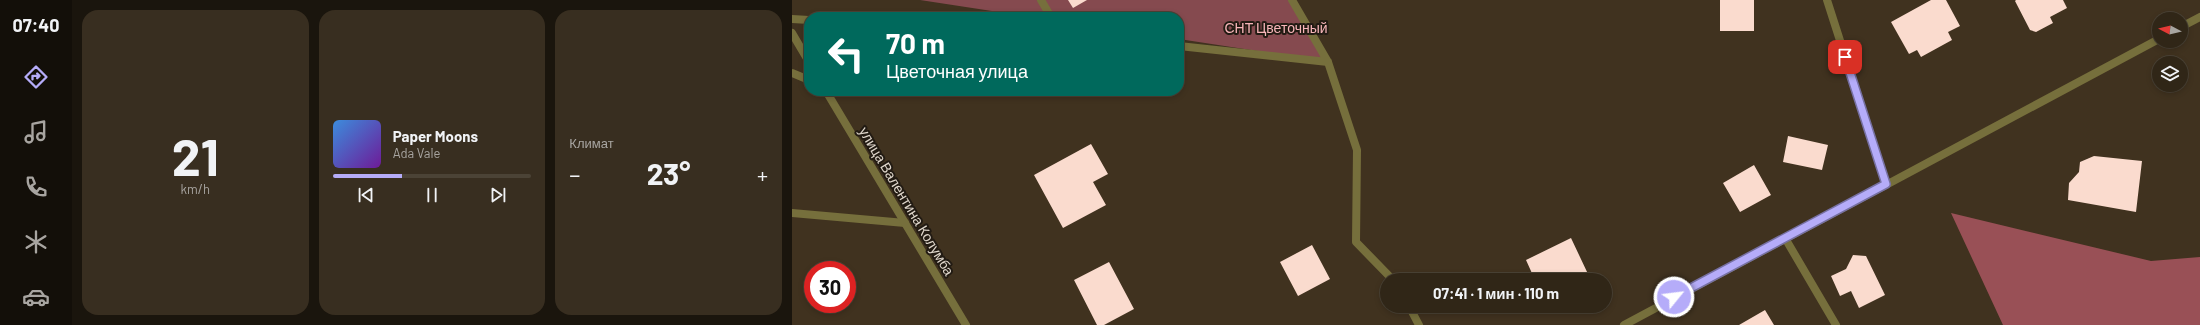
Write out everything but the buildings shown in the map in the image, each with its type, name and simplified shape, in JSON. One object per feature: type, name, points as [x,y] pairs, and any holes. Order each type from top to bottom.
[{"type":"street","points":[[1041,0],[1048,12]]},
{"type":"street","points":[[1292,0],[1328,62],[1357,150],[1356,242],[1386,273]]},
{"type":"street","points":[[1827,0],[1886,184]]},
{"type":"street","points":[[2188,23],[2200,17]]},
{"type":"street","points":[[792,19],[804,20]]},
{"type":"street","points":[[792,33],[804,53]]},
{"type":"street","points":[[1624,325],[2152,42]]},
{"type":"street","points":[[1184,47],[1328,62]]},
{"type":"street","points":[[792,73],[804,78]]},
{"type":"street","name":"улица Валентина Колумба","points":[[829,96],[966,325]]},
{"type":"street","points":[[792,213],[905,223]]},
{"type":"street","points":[[1785,238],[1836,325]]},
{"type":"street","points":[[1413,313],[1419,325]]},
{"type":"green space","name":"СНТ Цветочный","points":[[920,0],[1292,0],[1328,62],[1184,40],[1184,12],[999,12]]},
{"type":"shaded area","points":[[1951,213],[2151,261],[2200,257],[2200,325],[2003,325]]},
{"type":"route","points":[[1674,297],[1886,184],[1845,57]]}]
